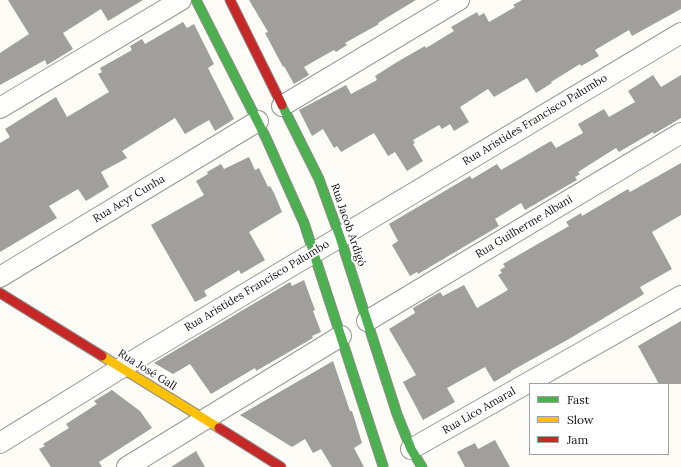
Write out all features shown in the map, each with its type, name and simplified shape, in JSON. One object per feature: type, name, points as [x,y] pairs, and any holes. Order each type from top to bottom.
[{"type":"main road","points":[[196,0],[258,121],[292,194],[314,252],[382,467],[392,461]]},
{"type":"main road","name":"Rua Jacob Ardigó","points":[[230,0],[319,179],[340,237],[397,414],[407,452],[422,467]]},
{"type":"main road","name":"Rua José Gall","points":[[0,293],[281,467]]},
{"type":"street","points":[[0,108],[181,0]]},
{"type":"street","points":[[282,106],[459,0]]},
{"type":"street","name":"Rua Aristides Francisco Palumbo","points":[[0,443],[121,368],[681,33]]},
{"type":"street","name":"Rua Acyr Cunha","points":[[0,276],[258,121]]},
{"type":"street","name":"Rua Guilherme Albani","points":[[367,321],[681,133]]},
{"type":"street","name":"Rua Lico Amaral","points":[[407,452],[681,296]]},
{"type":"street","points":[[127,467],[341,336]]},
{"type":"building","points":[[8,0],[143,0],[108,21],[101,9],[63,33],[73,49],[47,65],[45,60],[0,85],[0,53],[29,34]]},
{"type":"building","points":[[249,0],[416,0],[378,23],[379,24],[345,43],[347,45],[336,52],[334,50],[304,67],[309,75],[294,84],[284,66],[283,67],[265,33],[268,32]]},
{"type":"building","points":[[522,0],[681,0],[681,9],[632,36],[629,30],[595,50],[599,56],[581,66],[580,64],[536,93],[527,78],[494,97],[488,89],[460,107],[469,122],[454,131],[450,124],[442,129],[439,125],[413,140],[415,143],[413,144],[423,161],[407,171],[395,152],[388,156],[374,133],[341,152],[337,146],[334,148],[323,129],[312,136],[299,110],[346,85],[351,94],[377,80],[375,76],[425,46],[426,48],[454,31],[451,27],[477,12],[479,16],[484,13],[489,22],[515,7],[513,5]]},
{"type":"building","points":[[183,22],[187,28],[194,24],[214,64],[208,68],[234,119],[215,131],[209,120],[185,134],[175,118],[122,151],[127,158],[101,172],[109,187],[86,201],[78,189],[49,206],[57,218],[0,252],[0,143],[10,137],[5,129],[56,97],[67,117],[109,92],[98,74],[102,72],[100,68],[132,50],[130,46],[142,39],[145,44]]},
{"type":"building","points":[[653,75],[661,87],[681,75],[681,118],[619,152],[616,148],[578,172],[580,174],[575,177],[577,180],[525,210],[521,203],[495,219],[499,226],[418,274],[417,272],[410,276],[392,245],[398,241],[389,224],[470,176],[472,179],[497,164],[501,170],[551,141],[556,148],[583,133],[578,124],[604,109],[609,117],[635,102],[628,91]]},
{"type":"building","points":[[249,157],[255,170],[259,168],[268,187],[270,186],[282,212],[249,232],[265,260],[241,274],[239,270],[204,291],[207,296],[195,302],[151,225],[204,195],[196,181],[208,174],[207,172],[221,164],[224,169]]},
{"type":"building","points":[[681,163],[681,215],[652,232],[672,269],[640,287],[644,294],[494,382],[485,367],[447,388],[455,402],[423,420],[403,382],[416,375],[389,329],[415,313],[413,308],[440,292],[443,296],[464,285],[477,308],[508,290],[498,275],[502,273],[500,270],[505,267],[503,264],[569,226],[566,222],[581,213],[582,216],[628,189],[630,192]]},
{"type":"building","points":[[304,280],[321,332],[312,336],[313,338],[256,371],[255,368],[211,394],[190,364],[173,374],[154,363],[290,282],[292,286]]},
{"type":"building","points":[[681,321],[681,384],[658,383],[638,346]]},
{"type":"building","points":[[333,361],[350,411],[352,411],[362,443],[354,448],[364,467],[332,467],[321,449],[313,453],[305,439],[292,447],[240,415]]},
{"type":"building","points":[[112,390],[140,411],[152,428],[99,462],[102,467],[51,467],[39,449],[45,446],[43,444],[69,428],[66,424],[97,404],[94,401]]},
{"type":"building","points":[[495,440],[510,467],[465,467],[457,452],[475,443],[478,449]]},
{"type":"building","points":[[196,451],[205,467],[171,467]]},
{"type":"traffic: fast","points":[[196,0],[266,138],[304,223],[383,466]]},
{"type":"traffic: fast","points":[[282,105],[319,179],[340,237],[397,414],[411,449],[422,467]]},
{"type":"traffic: slow","points":[[102,356],[219,428]]},
{"type":"traffic: jam","points":[[230,0],[282,105]]},
{"type":"traffic: jam","points":[[0,293],[102,356]]},
{"type":"traffic: jam","points":[[219,428],[281,467]]}]
